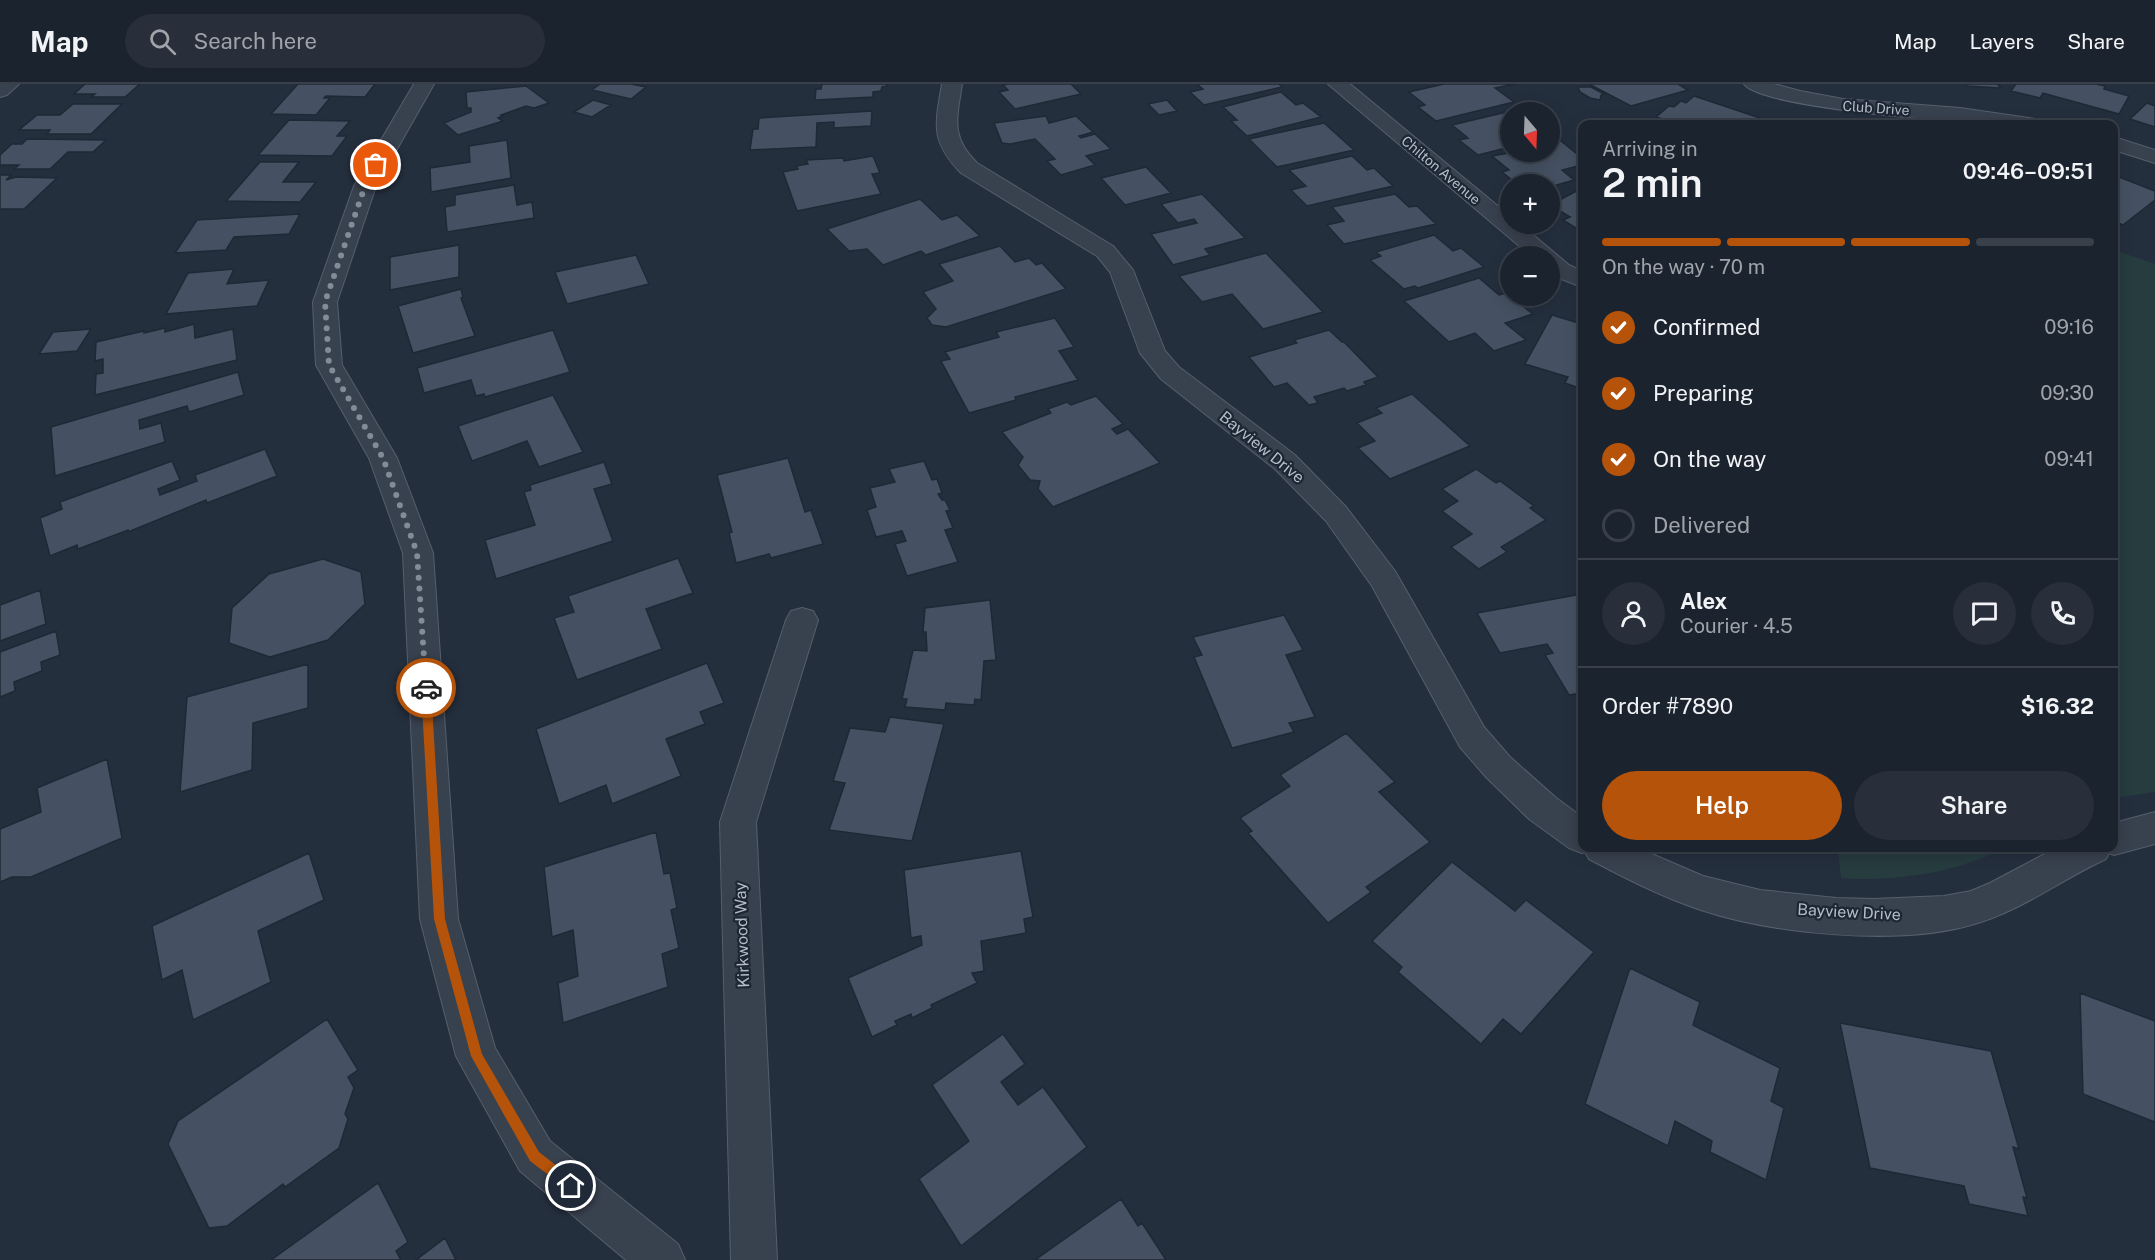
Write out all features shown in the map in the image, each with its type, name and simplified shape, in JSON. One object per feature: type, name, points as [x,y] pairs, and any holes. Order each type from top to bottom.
[{"type":"street","points":[[0,91],[9,84]]},
{"type":"street","points":[[424,84],[365,186],[325,302],[329,365],[383,458],[417,553],[440,919],[477,1056],[535,1156],[663,1260]]},
{"type":"street","name":"Bayview Drive","points":[[952,84],[945,132],[947,144],[956,157],[969,168],[1064,224],[1105,252],[1122,270],[1153,353],[1170,373],[1285,462],[1336,514],[1384,579],[1472,736],[1498,767],[1542,808],[1578,834]]},
{"type":"street","name":"Chilton Avenue","points":[[1338,84],[1533,246]]},
{"type":"street","name":"Club Drive","points":[[1754,84],[1827,105],[1970,115],[2007,120]]},
{"type":"street","points":[[2118,144],[2155,158]]},
{"type":"street","points":[[1560,270],[1578,278]]},
{"type":"street","name":"Kirkwood Way","points":[[754,1260],[738,822],[802,620]]},
{"type":"street","points":[[2118,838],[2155,828]]},
{"type":"street","name":"Bayview Drive","points":[[1611,852],[1702,893],[1755,906],[1866,916],[1924,915],[1970,909],[2005,896],[2086,852]]},
{"type":"green space","points":[[2118,251],[2155,264],[2155,792],[2118,797]]},
{"type":"green space","points":[[1838,852],[1995,852],[1966,864],[1925,874],[1882,879],[1841,878]]},
{"type":"building","points":[[85,84],[140,84],[125,97],[91,97],[95,94],[74,94]]},
{"type":"building","points":[[298,84],[375,84],[365,97],[326,96],[324,98],[330,98],[316,115],[271,114]]},
{"type":"building","points":[[600,84],[631,84],[646,87],[631,99],[592,90]]},
{"type":"building","points":[[822,84],[887,84],[887,86],[882,87],[881,91],[873,92],[873,97],[815,100],[816,89],[821,89]]},
{"type":"building","points":[[1071,84],[1081,94],[1015,109],[999,92],[1008,90],[1003,85]]},
{"type":"building","points":[[1197,84],[1279,84],[1282,87],[1204,105],[1190,92],[1203,89]]},
{"type":"building","points":[[1444,84],[1515,84],[1495,88],[1514,102],[1500,102],[1500,105],[1436,121],[1418,107],[1425,105],[1409,92]]},
{"type":"building","points":[[1589,84],[1678,84],[1688,90],[1631,106]]},
{"type":"building","points":[[1965,84],[1997,84],[2001,88],[1967,86]]},
{"type":"building","points":[[2016,84],[2096,84],[2105,86],[2104,89],[2129,96],[2119,114],[2043,93],[2040,98],[2011,91]]},
{"type":"building","points":[[526,86],[549,103],[534,108],[526,106],[501,115],[503,116],[498,118],[503,121],[458,135],[444,123],[471,112],[471,108],[467,108],[466,92]]},
{"type":"building","points":[[1578,87],[1591,87],[1604,94],[1601,95],[1600,100],[1590,98],[1580,92]]},
{"type":"building","points":[[1281,92],[1296,105],[1303,103],[1321,117],[1247,136],[1231,121],[1237,120],[1223,107]]},
{"type":"building","points":[[1694,96],[1766,120],[1666,120],[1656,117],[1669,106],[1674,107],[1681,101],[1686,103]]},
{"type":"building","points":[[593,100],[611,105],[592,117],[574,112]]},
{"type":"building","points":[[1167,100],[1177,111],[1159,115],[1148,104]]},
{"type":"building","points":[[2147,103],[2155,106],[2155,127],[2130,119]]},
{"type":"building","points":[[73,104],[122,104],[91,134],[47,134],[50,130],[19,130],[37,115],[60,115]]},
{"type":"building","points":[[872,111],[871,126],[834,128],[834,122],[817,123],[816,147],[750,150],[753,129],[758,129],[759,118]]},
{"type":"building","points":[[1500,114],[1500,150],[1478,155],[1459,140],[1468,138],[1452,125]]},
{"type":"building","points":[[1046,116],[1049,123],[1076,116],[1093,132],[1079,136],[1081,138],[1095,134],[1111,149],[1086,156],[1095,165],[1061,175],[1047,161],[1055,159],[1035,139],[1010,144],[1002,143],[994,123]]},
{"type":"building","points":[[289,120],[350,121],[337,136],[347,136],[332,156],[258,155]]},
{"type":"building","points":[[1324,123],[1354,150],[1277,167],[1249,139]]},
{"type":"building","points":[[27,139],[106,140],[93,152],[68,152],[50,169],[14,169],[19,165],[0,165],[0,155],[12,144],[22,144]]},
{"type":"building","points":[[507,140],[511,178],[431,192],[430,168],[470,162],[469,146]]},
{"type":"building","points":[[1561,141],[1578,155],[1578,166],[1562,170],[1574,180],[1560,184],[1560,174],[1504,174],[1502,172],[1509,170],[1492,156],[1500,155],[1500,162],[1560,162]]},
{"type":"building","points":[[873,156],[880,173],[872,174],[881,194],[797,211],[783,172],[808,164],[806,160],[843,158],[844,161]]},
{"type":"building","points":[[1352,156],[1367,170],[1374,168],[1393,186],[1307,206],[1291,190],[1306,186],[1289,170]]},
{"type":"building","points":[[260,162],[299,162],[283,182],[316,182],[300,202],[226,201]]},
{"type":"building","points":[[1146,167],[1171,193],[1125,205],[1101,178]]},
{"type":"building","points":[[0,175],[11,175],[6,180],[16,177],[57,178],[24,209],[0,209]]},
{"type":"building","points":[[2118,177],[2155,191],[2155,200],[2123,225],[2118,223]]},
{"type":"building","points":[[514,185],[517,205],[532,202],[534,218],[447,232],[445,207],[455,205],[455,195]]},
{"type":"building","points":[[1578,190],[1578,229],[1563,220],[1570,217],[1560,211],[1560,200]]},
{"type":"building","points":[[1202,194],[1245,238],[1205,249],[1210,255],[1173,265],[1151,234],[1197,223],[1194,219],[1178,223],[1161,204]]},
{"type":"building","points":[[1395,194],[1409,207],[1417,206],[1436,224],[1344,244],[1327,225],[1344,221],[1332,207]]},
{"type":"building","points":[[920,199],[942,220],[957,215],[980,236],[926,255],[921,251],[883,265],[867,249],[849,251],[827,229]]},
{"type":"building","points":[[300,214],[289,234],[234,237],[226,250],[175,253],[197,220]]},
{"type":"building","points":[[1434,235],[1453,251],[1461,248],[1484,267],[1418,288],[1415,286],[1404,289],[1370,260],[1381,256],[1376,252]]},
{"type":"building","points":[[459,245],[459,277],[390,290],[390,257]]},
{"type":"building","points":[[1000,246],[1015,262],[1029,258],[1036,265],[1042,263],[1066,289],[946,327],[932,325],[927,318],[936,309],[923,292],[953,281],[939,264]]},
{"type":"building","points":[[1266,253],[1323,312],[1263,329],[1232,294],[1202,302],[1179,276]]},
{"type":"building","points":[[636,255],[649,284],[567,304],[555,272]]},
{"type":"building","points":[[234,269],[227,284],[269,280],[257,306],[166,314],[188,273]]},
{"type":"building","points":[[1479,278],[1500,295],[1500,306],[1523,306],[1533,314],[1505,323],[1526,340],[1494,351],[1475,333],[1449,342],[1404,301]]},
{"type":"building","points":[[461,289],[463,297],[461,298],[475,336],[413,353],[398,306]]},
{"type":"building","points":[[1552,315],[1578,323],[1578,388],[1565,383],[1568,377],[1525,364]]},
{"type":"building","points":[[1055,318],[1074,347],[1059,351],[1078,380],[1015,397],[1016,400],[969,413],[941,361],[950,359],[945,352],[999,337],[996,332]]},
{"type":"building","points":[[194,324],[195,338],[233,329],[237,360],[95,395],[96,374],[103,373],[103,359],[95,361],[96,342],[144,331],[144,333],[165,328],[165,332]]},
{"type":"building","points":[[91,329],[77,351],[39,354],[53,332]]},
{"type":"building","points":[[553,330],[570,372],[485,397],[484,394],[476,396],[471,380],[424,393],[417,368]]},
{"type":"building","points":[[1329,330],[1378,377],[1364,382],[1366,385],[1347,391],[1344,388],[1314,397],[1318,403],[1309,405],[1287,383],[1274,387],[1249,357],[1297,343],[1294,340]]},
{"type":"building","points":[[238,372],[244,395],[189,412],[187,406],[139,420],[140,429],[161,423],[165,442],[55,476],[51,427]]},
{"type":"building","points":[[1412,394],[1470,446],[1390,479],[1358,448],[1375,441],[1357,423],[1382,413],[1376,408]]},
{"type":"building","points":[[553,395],[583,452],[539,467],[527,441],[472,461],[458,426]]},
{"type":"building","points":[[1096,396],[1123,424],[1112,429],[1117,434],[1128,429],[1160,463],[1053,507],[1038,489],[1040,481],[1030,480],[1018,465],[1023,457],[1002,432],[1051,413],[1048,409],[1067,402],[1071,405]]},
{"type":"building","points":[[265,449],[277,476],[207,503],[206,500],[128,532],[128,530],[78,549],[77,545],[50,556],[40,518],[62,509],[60,502],[172,461],[180,480],[158,489],[160,495],[197,481],[195,475]]},
{"type":"building","points":[[788,458],[805,512],[811,510],[823,544],[771,558],[769,554],[736,563],[729,533],[732,532],[717,475]]},
{"type":"building","points":[[924,461],[932,480],[937,479],[942,493],[938,494],[942,500],[945,500],[950,510],[946,511],[953,528],[945,530],[958,562],[907,576],[895,544],[906,541],[902,531],[876,537],[867,510],[876,507],[870,488],[895,482],[889,469]]},
{"type":"building","points":[[604,462],[612,484],[594,489],[613,541],[496,579],[485,540],[535,525],[524,492],[531,490],[530,485]]},
{"type":"building","points":[[1476,469],[1496,483],[1500,481],[1534,506],[1530,508],[1546,520],[1501,547],[1507,552],[1479,569],[1451,547],[1472,534],[1442,511],[1458,501],[1442,489]]},
{"type":"building","points":[[678,558],[693,593],[646,609],[662,649],[577,680],[554,618],[574,612],[568,596]]},
{"type":"building","points":[[323,559],[361,572],[365,604],[328,640],[270,657],[229,643],[232,608],[269,574]]},
{"type":"building","points":[[40,590],[46,624],[0,641],[0,605]]},
{"type":"building","points":[[1578,595],[1578,694],[1569,695],[1545,655],[1553,653],[1547,644],[1500,653],[1477,613]]},
{"type":"building","points":[[990,600],[996,660],[984,661],[981,700],[975,699],[974,705],[946,703],[945,710],[905,707],[907,699],[902,699],[913,650],[927,651],[926,632],[923,632],[925,608]]},
{"type":"building","points":[[1284,615],[1303,650],[1286,655],[1315,717],[1289,723],[1294,732],[1232,748],[1194,657],[1202,655],[1193,637]]},
{"type":"building","points":[[56,631],[60,655],[41,662],[42,671],[14,682],[15,691],[0,697],[0,652]]},
{"type":"building","points":[[707,663],[724,703],[700,712],[705,724],[666,739],[681,776],[612,804],[606,785],[559,804],[536,729]]},
{"type":"building","points":[[308,664],[308,708],[253,723],[252,770],[180,792],[187,697]]},
{"type":"building","points":[[890,717],[944,724],[912,841],[829,830],[845,783],[833,781],[850,728],[885,732]]},
{"type":"building","points":[[1346,733],[1395,782],[1379,792],[1430,842],[1366,887],[1371,892],[1328,923],[1248,833],[1252,831],[1240,818],[1290,786],[1280,775]]},
{"type":"building","points":[[107,759],[122,838],[31,877],[12,877],[0,882],[0,829],[41,812],[37,788]]},
{"type":"building","points":[[656,832],[664,874],[670,873],[677,908],[671,910],[679,948],[662,954],[668,987],[563,1023],[558,983],[578,976],[573,930],[552,937],[544,867]]},
{"type":"building","points":[[1021,851],[1033,917],[1024,919],[1026,933],[981,941],[984,971],[972,973],[977,983],[931,1005],[932,1008],[912,1018],[911,1014],[895,1021],[897,1025],[872,1037],[848,978],[922,945],[921,936],[911,938],[904,870]]},
{"type":"building","points":[[309,853],[324,900],[258,931],[271,982],[193,1020],[182,970],[162,980],[152,926]]},
{"type":"building","points":[[1452,862],[1515,911],[1526,900],[1594,952],[1521,1034],[1503,1019],[1481,1044],[1398,972],[1402,967],[1372,941]]},
{"type":"building","points":[[1630,968],[1700,1002],[1693,1025],[1780,1068],[1771,1101],[1784,1108],[1766,1180],[1710,1152],[1712,1141],[1675,1121],[1668,1146],[1585,1104]]},
{"type":"building","points":[[2080,993],[2155,1021],[2155,1122],[2083,1094]]},
{"type":"building","points":[[327,1019],[358,1070],[348,1077],[354,1088],[345,1114],[348,1119],[339,1148],[285,1187],[283,1184],[227,1226],[209,1228],[168,1144],[178,1121]]},
{"type":"building","points":[[1840,1023],[1991,1051],[2019,1149],[2013,1147],[2027,1198],[2023,1197],[2028,1216],[1969,1204],[1964,1186],[1870,1168]]},
{"type":"building","points":[[1003,1034],[1025,1064],[1001,1082],[1018,1105],[1043,1087],[1087,1147],[961,1246],[919,1179],[969,1141],[932,1085]]},
{"type":"building","points":[[378,1183],[408,1242],[396,1251],[401,1260],[271,1260]]},
{"type":"building","points":[[1121,1199],[1138,1226],[1142,1223],[1166,1260],[1035,1260]]},
{"type":"building","points":[[445,1238],[456,1260],[416,1260]]},
{"type":"way so far","points":[[376,165],[365,186],[325,302],[329,365],[383,458],[417,553],[426,688]]},
{"type":"route","points":[[426,688],[440,919],[477,1056],[535,1156],[571,1186]]}]
